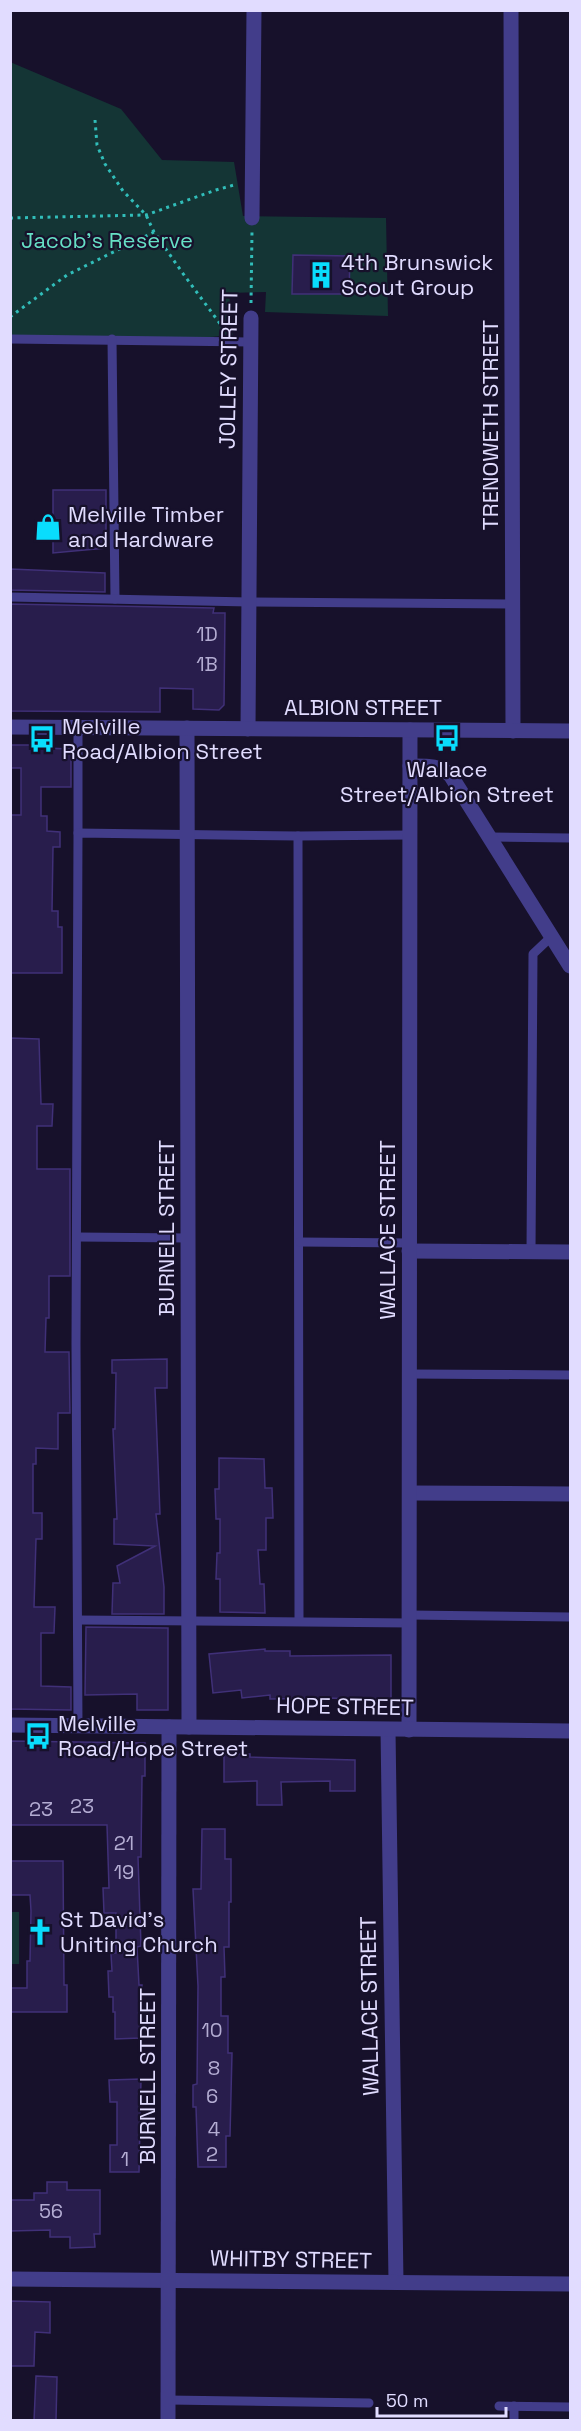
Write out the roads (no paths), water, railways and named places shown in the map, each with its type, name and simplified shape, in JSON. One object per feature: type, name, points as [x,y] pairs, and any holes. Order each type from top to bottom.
[{"type":"street","points":[[252,218],[254,10]]},
{"type":"street","name":"TRENOWETH STREET","points":[[511,10],[513,731]]},
{"type":"street","name":"JOLLEY STREET","points":[[248,729],[251,318]]},
{"type":"street","name":"ALBION STREET","points":[[10,727],[570,731]]},
{"type":"street","name":"BURNELL STREET","points":[[188,728],[189,1727]]},
{"type":"street","name":"WALLACE STREET","points":[[409,1730],[410,730]]},
{"type":"street","points":[[410,766],[436,767],[448,772],[570,966]]},
{"type":"street","points":[[410,1247],[570,1252]]},
{"type":"street","points":[[411,1492],[570,1494]]},
{"type":"street","name":"HOPE STREET","points":[[10,1725],[570,1731]]},
{"type":"street","name":"BURNELL STREET","points":[[168,2421],[170,1727]]},
{"type":"street","name":"WALLACE STREET","points":[[388,1730],[396,2283]]},
{"type":"street","name":"WHITBY STREET","points":[[10,2279],[570,2284]]},
{"type":"lane","points":[[10,339],[251,342]]},
{"type":"lane","points":[[112,339],[115,599]]},
{"type":"lane","points":[[10,597],[512,604]]},
{"type":"lane","points":[[78,727],[78,1726]]},
{"type":"lane","points":[[78,833],[410,835]]},
{"type":"lane","points":[[298,836],[299,1621]]},
{"type":"lane","points":[[491,837],[570,838]]},
{"type":"lane","points":[[531,1252],[533,954],[552,936]]},
{"type":"lane","points":[[77,1237],[188,1238]]},
{"type":"lane","points":[[300,1242],[410,1247]]},
{"type":"lane","points":[[410,1374],[570,1375]]},
{"type":"lane","points":[[78,1620],[299,1621],[570,1617]]},
{"type":"lane","points":[[168,2400],[369,2403]]},
{"type":"lane","points":[[499,2406],[570,2407]]},
{"type":"lane","points":[[514,2406],[514,2421]]},
{"type":"place","name":"4th Brunswick Scout Group","points":[[321,275]]},
{"type":"place","name":"Melville Timber and Hardware","points":[[48,527]]},
{"type":"place","name":"Wallace Street/Albion Street","points":[[447,738]]},
{"type":"place","name":"Melville Road/Albion Street","points":[[42,739]]},
{"type":"place","name":"Melville Road/Hope Street","points":[[38,1736]]},
{"type":"place","name":"St David's Uniting Church","points":[[40,1932]]},
{"type":"park label","name":"Jacob's Reserve","points":[[107,240]]}]
